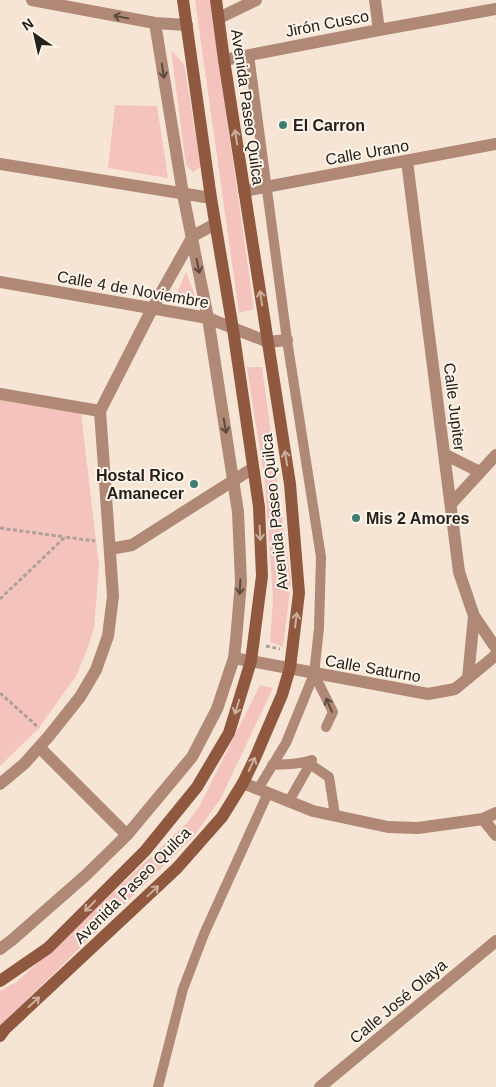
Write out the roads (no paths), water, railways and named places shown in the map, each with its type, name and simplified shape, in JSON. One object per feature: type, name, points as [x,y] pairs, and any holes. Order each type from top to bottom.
[{"type":"main road","name":"Avenida Paseo Quilca","points":[[0,981],[48,948],[145,850],[197,787],[228,732],[251,661],[262,576],[259,507],[233,329],[211,198],[183,0]]},
{"type":"main road","name":"Avenida Paseo Quilca","points":[[0,1036],[5,1029],[177,868],[222,817],[243,783],[282,695],[290,668],[299,593],[290,484],[216,0]]},
{"type":"street","points":[[32,0],[155,23],[186,25]]},
{"type":"street","points":[[218,18],[256,0]]},
{"type":"street","points":[[375,0],[379,30]]},
{"type":"street","name":"Jirón Cusco","points":[[224,60],[496,9]]},
{"type":"street","points":[[0,949],[86,874],[127,834],[192,757],[217,709],[234,658],[241,582],[238,512],[208,318],[183,194],[155,23]]},
{"type":"street","name":"Calle Urano","points":[[244,191],[496,144]]},
{"type":"street","name":"Calle Jupiter","points":[[407,161],[459,572],[474,616],[496,648]]},
{"type":"street","points":[[0,164],[211,198]]},
{"type":"street","points":[[0,784],[24,764],[49,736],[80,698],[96,670],[108,636],[113,596],[100,411],[192,236],[215,224]]},
{"type":"street","name":"Calle 4 de Noviembre","points":[[0,282],[208,318],[268,342],[287,340]]},
{"type":"street","points":[[0,394],[100,411]]},
{"type":"street","points":[[444,454],[480,472]]},
{"type":"street","points":[[450,504],[496,455]]},
{"type":"street","points":[[110,549],[132,546],[253,468]]},
{"type":"street","points":[[468,678],[474,616]]},
{"type":"street","name":"Calle Saturno","points":[[234,658],[428,694],[455,689],[496,655]]},
{"type":"street","points":[[39,747],[127,834]]},
{"type":"street","points":[[243,783],[313,811],[388,827],[418,828],[483,819],[496,813]]},
{"type":"street","points":[[483,819],[495,834]]},
{"type":"street","name":"Calle José Olaya","points":[[320,1087],[496,941]]},
{"type":"lane","points":[[158,1087],[183,989],[272,765],[286,743],[314,674],[319,628],[321,557],[287,340],[249,56]]},
{"type":"lane","points":[[314,674],[333,712],[326,727]]},
{"type":"lane","points":[[272,765],[310,762],[329,777],[335,815]]},
{"type":"lane","points":[[289,801],[310,762]]},
{"type":"place","name":"El Carron","points":[[283,125]]},
{"type":"place","name":"Hostal Rico Amanecer","points":[[194,484]]},
{"type":"place","name":"Mis 2 Amores","points":[[356,518]]}]
